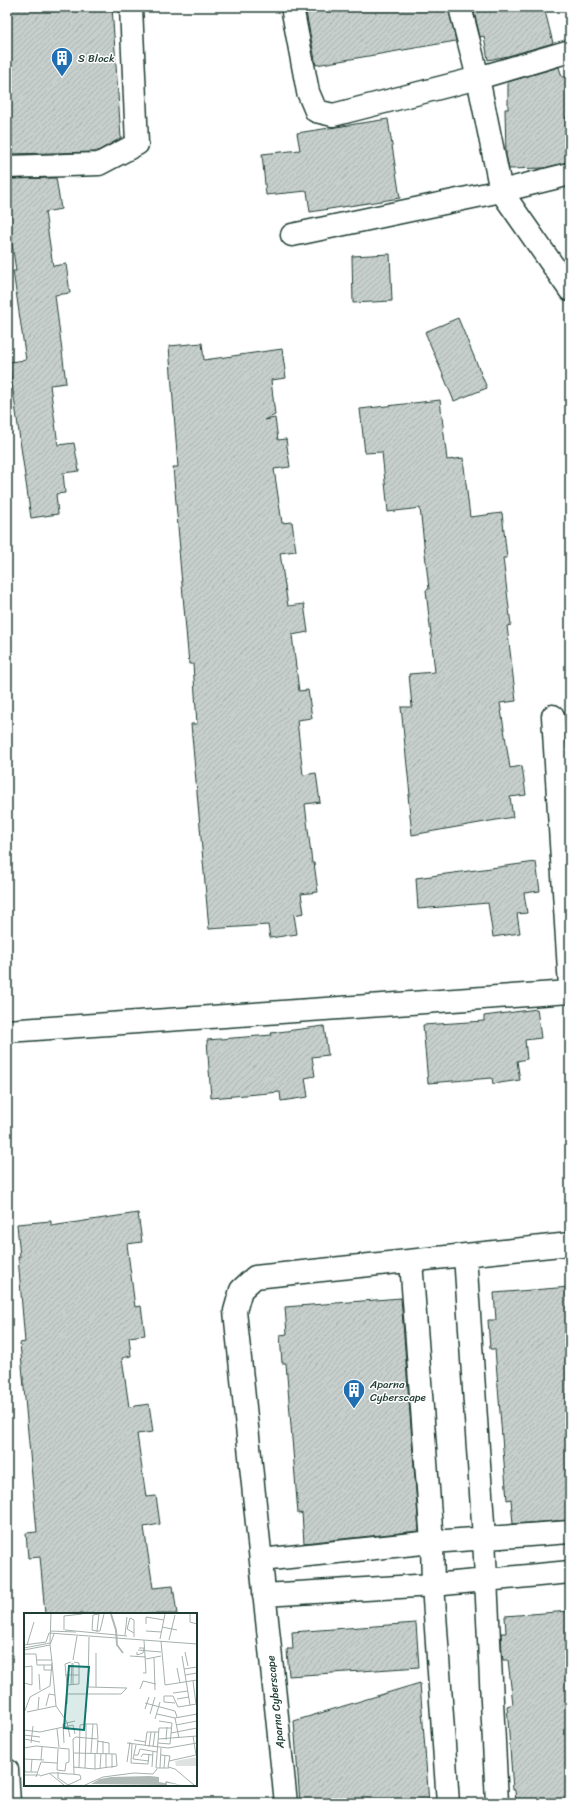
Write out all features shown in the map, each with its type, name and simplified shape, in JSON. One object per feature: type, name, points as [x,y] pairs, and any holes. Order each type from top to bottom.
[{"type":"street","points":[[7,167],[99,164],[137,144],[131,7]]},
{"type":"street","points":[[292,7],[308,92],[316,111],[333,115],[478,78],[570,51]]},
{"type":"street","points":[[460,7],[478,78],[501,191],[570,290]]},
{"type":"street","points":[[292,235],[501,191],[570,174]]},
{"type":"street","points":[[553,716],[570,987]]},
{"type":"street","points":[[7,1031],[570,992]]},
{"type":"street","name":"Aparna Cyberscape","points":[[286,1803],[235,1310],[241,1290],[255,1277],[570,1244]]},
{"type":"street","points":[[465,1255],[484,1538],[497,1803]]},
{"type":"street","points":[[411,1261],[432,1542],[433,1585],[448,1803]]},
{"type":"street","points":[[261,1560],[432,1542],[570,1532]]},
{"type":"street","points":[[264,1595],[433,1585],[570,1572]]},
{"type":"street","points":[[7,1770],[9,1803]]},
{"type":"building","name":"S Block","points":[[7,7],[112,7],[121,138],[96,152],[7,154]]},
{"type":"building","points":[[332,7],[448,7],[456,41],[316,65],[306,12]]},
{"type":"building","points":[[473,7],[544,7],[553,43],[488,60],[484,36],[480,37]]},
{"type":"building","points":[[559,67],[562,77],[570,77],[570,116],[566,116],[567,162],[544,168],[509,169],[506,155],[505,109],[508,109],[508,82]]},
{"type":"building","points":[[388,119],[400,198],[310,212],[307,191],[266,195],[262,154],[300,150],[297,133]]},
{"type":"building","points":[[56,178],[61,209],[45,212],[53,266],[66,264],[70,293],[55,295],[66,383],[50,385],[58,445],[74,443],[79,471],[63,473],[65,493],[56,494],[58,514],[31,518],[9,362],[26,360],[13,271],[16,271],[7,208],[7,179]]},
{"type":"building","points":[[390,254],[392,301],[353,303],[352,256]]},
{"type":"building","points":[[458,318],[487,388],[454,401],[425,332]]},
{"type":"building","points":[[202,343],[204,360],[282,349],[286,378],[271,380],[275,415],[265,420],[275,418],[278,440],[286,439],[290,467],[274,469],[282,523],[292,522],[296,551],[280,553],[288,606],[304,604],[308,632],[292,635],[299,691],[308,690],[312,718],[297,720],[303,775],[316,773],[320,802],[305,804],[312,863],[314,863],[318,892],[301,894],[304,913],[294,915],[297,934],[270,938],[268,925],[209,929],[191,724],[197,724],[193,664],[189,664],[173,467],[178,467],[169,346]]},
{"type":"building","points":[[440,400],[447,460],[463,458],[470,517],[502,513],[507,558],[503,558],[511,625],[507,626],[516,701],[500,703],[510,768],[522,766],[526,795],[510,797],[513,817],[412,835],[408,795],[410,795],[401,707],[412,707],[409,674],[435,672],[426,590],[429,589],[420,508],[388,512],[382,452],[365,453],[360,409]]},
{"type":"building","points":[[536,862],[540,891],[524,893],[527,913],[517,914],[520,933],[493,937],[488,903],[418,909],[416,878]]},
{"type":"building","points":[[537,1009],[541,1038],[525,1040],[527,1059],[517,1061],[520,1080],[493,1084],[492,1078],[428,1083],[423,1025],[484,1021],[484,1016]]},
{"type":"building","points":[[324,1026],[328,1055],[312,1057],[315,1076],[305,1078],[308,1097],[281,1101],[280,1092],[211,1098],[207,1040],[272,1035],[271,1033]]},
{"type":"building","points":[[138,1213],[142,1242],[127,1244],[135,1307],[141,1306],[145,1335],[129,1337],[131,1356],[122,1358],[129,1407],[149,1404],[153,1432],[137,1434],[146,1497],[156,1496],[160,1524],[144,1527],[153,1588],[173,1586],[177,1613],[45,1613],[40,1557],[28,1558],[26,1533],[37,1532],[20,1343],[25,1342],[18,1257],[20,1257],[17,1224],[51,1221],[51,1226]]},
{"type":"building","points":[[570,1287],[570,1520],[513,1524],[511,1499],[507,1500],[495,1349],[490,1349],[488,1320],[496,1320],[494,1293]]},
{"type":"building","name":"Aparna Cyberscape","points":[[401,1298],[419,1531],[304,1543],[302,1513],[298,1514],[286,1363],[282,1363],[280,1335],[287,1334],[285,1307]]},
{"type":"building","points":[[570,1611],[570,1803],[516,1803],[515,1790],[513,1790],[507,1706],[513,1704],[508,1660],[503,1660],[502,1652],[501,1633],[506,1633],[505,1616]]},
{"type":"building","points":[[416,1623],[419,1667],[289,1676],[287,1649],[293,1649],[292,1632]]},
{"type":"building","points":[[420,1683],[429,1803],[300,1803],[294,1721]]},
{"type":"place","name":"S Block","points":[[62,78]]},
{"type":"place","name":"Aparna Cyberscape","points":[[354,1410]]}]
